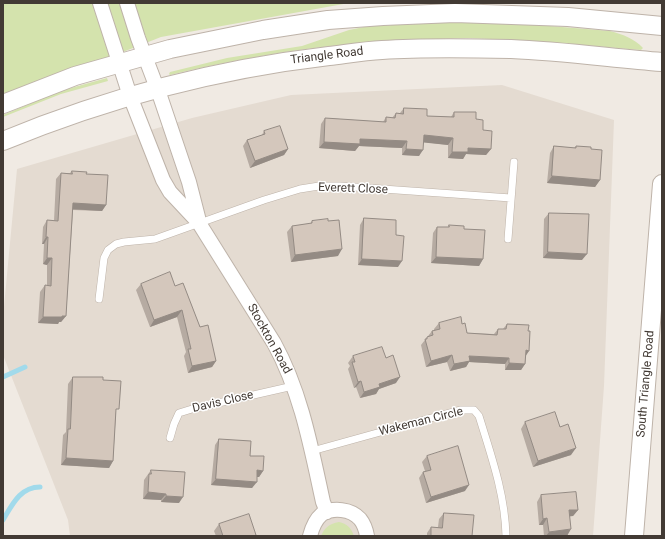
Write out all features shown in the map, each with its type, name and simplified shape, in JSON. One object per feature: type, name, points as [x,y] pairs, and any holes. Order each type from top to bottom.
[{"type":"street","name":"Stockton Road","points":[[100,3],[130,96],[163,180],[170,192],[199,223],[274,343],[284,362],[300,404],[323,502],[327,512]]},
{"type":"street","name":"Stockton Road","points":[[127,3],[138,38],[158,88],[189,182],[199,223]]},
{"type":"street","points":[[3,104],[75,76],[145,55],[263,30],[328,20],[455,12],[568,17],[662,26]]},
{"type":"street","name":"Triangle Road","points":[[3,141],[45,124],[158,88],[292,60],[382,50],[511,49],[662,62]]},
{"type":"street","name":"South Triangle Road","points":[[634,536],[662,184]]},
{"type":"street","points":[[310,536],[312,528],[322,514],[333,510],[343,510],[352,513],[360,519],[365,526],[367,536]]},
{"type":"lane","points":[[508,239],[514,162]]},
{"type":"lane","name":"Everett Close","points":[[99,299],[104,258],[108,250],[116,244],[155,239],[300,189],[320,186],[340,186],[512,198]]},
{"type":"lane","name":"Davis Close","points":[[170,438],[179,413],[293,386]]},
{"type":"lane","name":"Wakeman Circle","points":[[312,451],[460,410],[474,410],[478,416],[499,483],[503,504],[506,536]]},
{"type":"shaded area","points":[[502,85],[614,120],[604,386],[593,536],[70,536],[68,520],[3,355],[3,317],[17,169],[192,118],[291,95]]},
{"type":"green space","points":[[3,3],[349,3],[161,37],[3,99]]},
{"type":"green space","points":[[439,23],[514,23],[610,31],[628,37],[643,48],[641,50],[534,41],[469,38],[389,41],[294,51],[232,61],[169,74],[170,72],[227,58],[302,46],[349,30],[369,26]]},
{"type":"green space","points":[[107,78],[108,81],[61,94],[3,117],[3,115],[60,91]]},
{"type":"green space","points":[[339,522],[348,526],[352,530],[354,536],[321,536],[328,526]]},
{"type":"building","points":[[404,108],[427,109],[427,116],[454,117],[454,112],[476,112],[476,119],[483,120],[483,130],[492,131],[491,149],[468,148],[468,152],[452,152],[453,138],[424,135],[423,150],[406,149],[407,141],[360,139],[360,144],[324,142],[325,118],[386,122],[386,117],[395,118],[396,113],[403,114]]},
{"type":"building","points":[[280,126],[288,149],[255,161],[247,140],[265,134],[264,131]]},
{"type":"building","points":[[554,146],[576,148],[576,146],[591,147],[591,149],[602,150],[600,180],[552,176]]},
{"type":"building","points":[[72,171],[87,172],[86,174],[108,175],[106,205],[73,203],[66,316],[43,317],[45,285],[51,286],[52,258],[47,258],[47,220],[58,221],[61,173],[72,174]]},
{"type":"building","points":[[549,213],[589,214],[587,254],[548,252]]},
{"type":"building","points":[[364,218],[396,220],[396,235],[404,236],[402,261],[362,259]]},
{"type":"building","points":[[328,219],[328,221],[339,220],[342,249],[295,255],[292,226]]},
{"type":"building","points":[[449,225],[464,226],[464,229],[485,230],[483,259],[436,257],[437,227],[449,227]]},
{"type":"building","points":[[170,272],[175,286],[183,283],[200,327],[208,325],[216,361],[192,366],[188,349],[191,349],[182,310],[154,320],[141,284]]},
{"type":"building","points":[[461,317],[462,324],[465,323],[467,333],[497,335],[498,329],[506,329],[507,324],[529,325],[529,351],[526,350],[525,364],[509,363],[509,358],[469,356],[470,361],[454,364],[452,355],[431,361],[425,339],[433,335],[432,331],[440,329],[439,323]]},
{"type":"building","points":[[382,347],[386,358],[393,355],[400,377],[379,384],[380,387],[364,392],[361,381],[358,382],[352,362],[355,362],[353,356]]},
{"type":"building","points":[[73,377],[103,377],[103,380],[121,381],[119,409],[116,409],[113,461],[66,458],[68,429],[70,429]]},
{"type":"building","points":[[555,412],[560,427],[568,424],[576,448],[538,461],[525,422]]},
{"type":"building","points":[[219,439],[251,441],[250,456],[264,456],[263,471],[257,470],[257,482],[216,479]]},
{"type":"building","points":[[458,446],[469,485],[431,497],[423,472],[431,470],[427,456]]},
{"type":"building","points":[[151,470],[185,472],[183,497],[166,496],[166,494],[148,492],[149,474],[151,474]]},
{"type":"building","points":[[576,492],[578,510],[569,510],[571,529],[549,532],[547,518],[543,519],[541,495]]},
{"type":"building","points":[[444,513],[474,515],[472,536],[431,536],[431,527],[442,528]]},
{"type":"building","points":[[249,514],[256,535],[223,536],[219,524]]},
{"type":"waterway","points":[[3,377],[25,367]]},
{"type":"waterway","points":[[3,520],[13,503],[22,493],[27,490],[40,487]]}]
